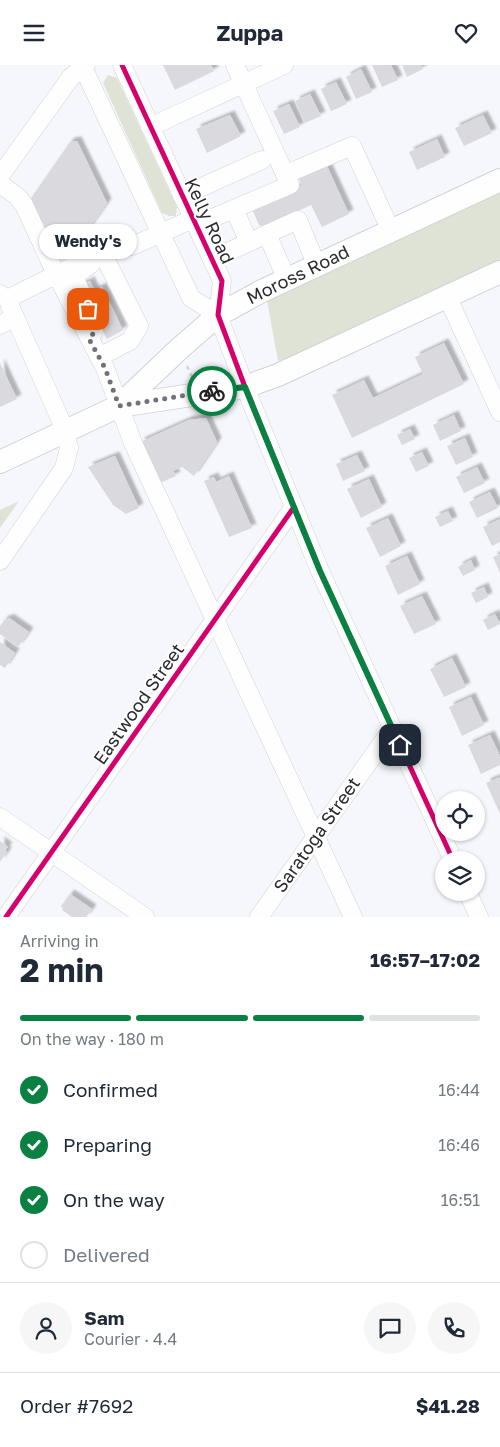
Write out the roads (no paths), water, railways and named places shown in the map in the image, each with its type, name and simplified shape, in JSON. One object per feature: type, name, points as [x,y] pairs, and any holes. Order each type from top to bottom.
[{"type":"main road","name":"Moross Road","points":[[119,406],[218,315],[287,280],[500,180]]},
{"type":"main road","name":"Moross Road","points":[[0,461],[119,406],[245,387],[278,375],[500,272]]},
{"type":"street","name":"Kelly Road","points":[[122,65],[222,281],[218,315],[245,387],[320,571],[449,851]]},
{"type":"street","points":[[0,561],[64,468],[69,448],[65,430],[8,321],[3,297],[57,276],[102,252],[132,246],[161,233],[234,209],[290,185],[235,65]]},
{"type":"street","points":[[150,127],[284,65]]},
{"type":"street","points":[[0,176],[71,77],[84,66],[191,298],[218,315]]},
{"type":"street","points":[[286,174],[352,146],[391,231]]},
{"type":"street","points":[[182,196],[262,160]]},
{"type":"street","points":[[0,184],[18,197],[24,205],[57,276],[99,357],[133,443],[353,917]]},
{"type":"street","points":[[234,209],[249,242]]},
{"type":"street","points":[[212,259],[298,220],[317,266]]},
{"type":"street","points":[[267,234],[287,280]]},
{"type":"street","points":[[99,357],[130,341],[139,326],[102,252]]},
{"type":"street","points":[[89,339],[95,331],[95,324],[75,279],[77,274],[93,264],[110,268]]},
{"type":"street","points":[[447,296],[500,412]]},
{"type":"street","name":"Eastwood Street","points":[[6,917],[294,507]]},
{"type":"street","name":"Saratoga Street","points":[[259,917],[392,729]]},
{"type":"street","points":[[0,817],[145,917]]},
{"type":"street","points":[[472,901],[479,917]]},
{"type":"place","name":"Wendy's","points":[[88,309]]}]
